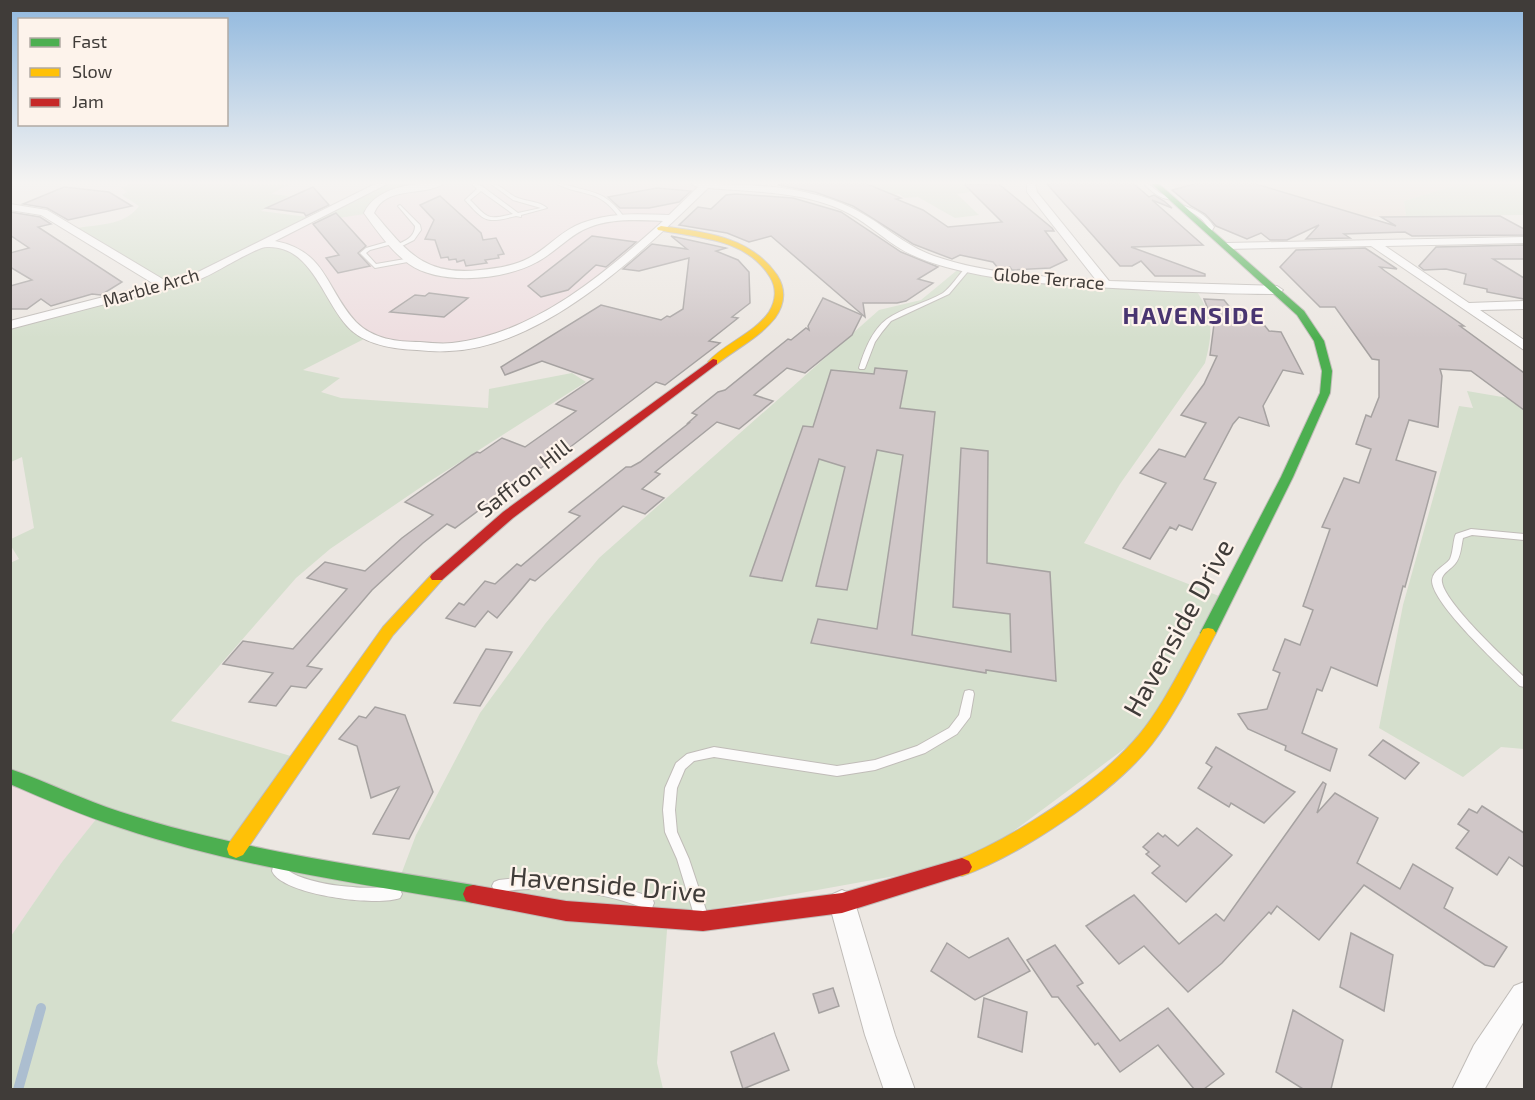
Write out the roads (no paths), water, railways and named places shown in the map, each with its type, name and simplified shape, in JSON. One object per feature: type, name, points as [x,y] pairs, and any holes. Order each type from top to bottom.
[{"type":"street","points":[[82,235],[165,286]]},
{"type":"street","name":"Marble Arch","points":[[10,325],[165,286],[202,274],[280,235]]},
{"type":"street","points":[[388,235],[411,260],[421,267],[445,273],[469,274],[504,269],[530,262],[570,235]]},
{"type":"street","points":[[265,243],[291,249],[304,256],[360,332],[386,342],[426,348],[482,341],[525,326],[582,292],[614,269],[653,235]]},
{"type":"street","name":"Saffron Hill","points":[[236,849],[388,631],[428,585],[508,515],[694,377],[770,317],[780,301],[779,284],[767,266],[750,250],[727,239],[705,235]]},
{"type":"street","name":"Globe Terrace","points":[[887,235],[902,246],[944,263],[1013,278],[1105,284],[1277,290]]},
{"type":"street","points":[[1066,235],[1105,284]]},
{"type":"street","name":"Havenside Drive","points":[[10,776],[41,791],[178,838],[417,885],[566,911],[702,921],[762,915],[842,903],[974,863],[1006,846],[1064,809],[1112,774],[1156,726],[1185,678],[1287,477],[1325,393],[1328,376],[1322,346],[1301,313],[1214,235]]},
{"type":"street","points":[[1227,246],[1524,240]]},
{"type":"street","points":[[1372,243],[1524,346]]},
{"type":"street","points":[[1467,307],[1524,305]]},
{"type":"street","points":[[842,903],[880,1035],[900,1089]]},
{"type":"street","points":[[1467,1089],[1485,1056],[1524,996]]},
{"type":"lane","points":[[411,260],[375,266],[363,252],[412,239],[414,235]]},
{"type":"lane","points":[[862,368],[869,346],[889,320],[947,293],[967,269]]},
{"type":"lane","points":[[1524,537],[1471,532],[1459,536],[1455,558],[1439,573],[1437,583],[1441,596],[1453,610],[1524,683]]},
{"type":"lane","points":[[702,921],[683,859],[671,832],[669,810],[674,776],[686,760],[700,753],[714,752],[837,771],[875,765],[921,750],[947,736],[964,717],[969,694]]},
{"type":"lane","points":[[266,855],[282,875],[328,890],[376,897],[400,893],[417,885]]},
{"type":"lane","points":[[468,894],[510,883],[554,884],[633,895],[666,918]]},
{"type":"waterway","points":[[18,1090],[41,1008]]},
{"type":"district","name":"HAVENSIDE","points":[[1194,316]]}]
